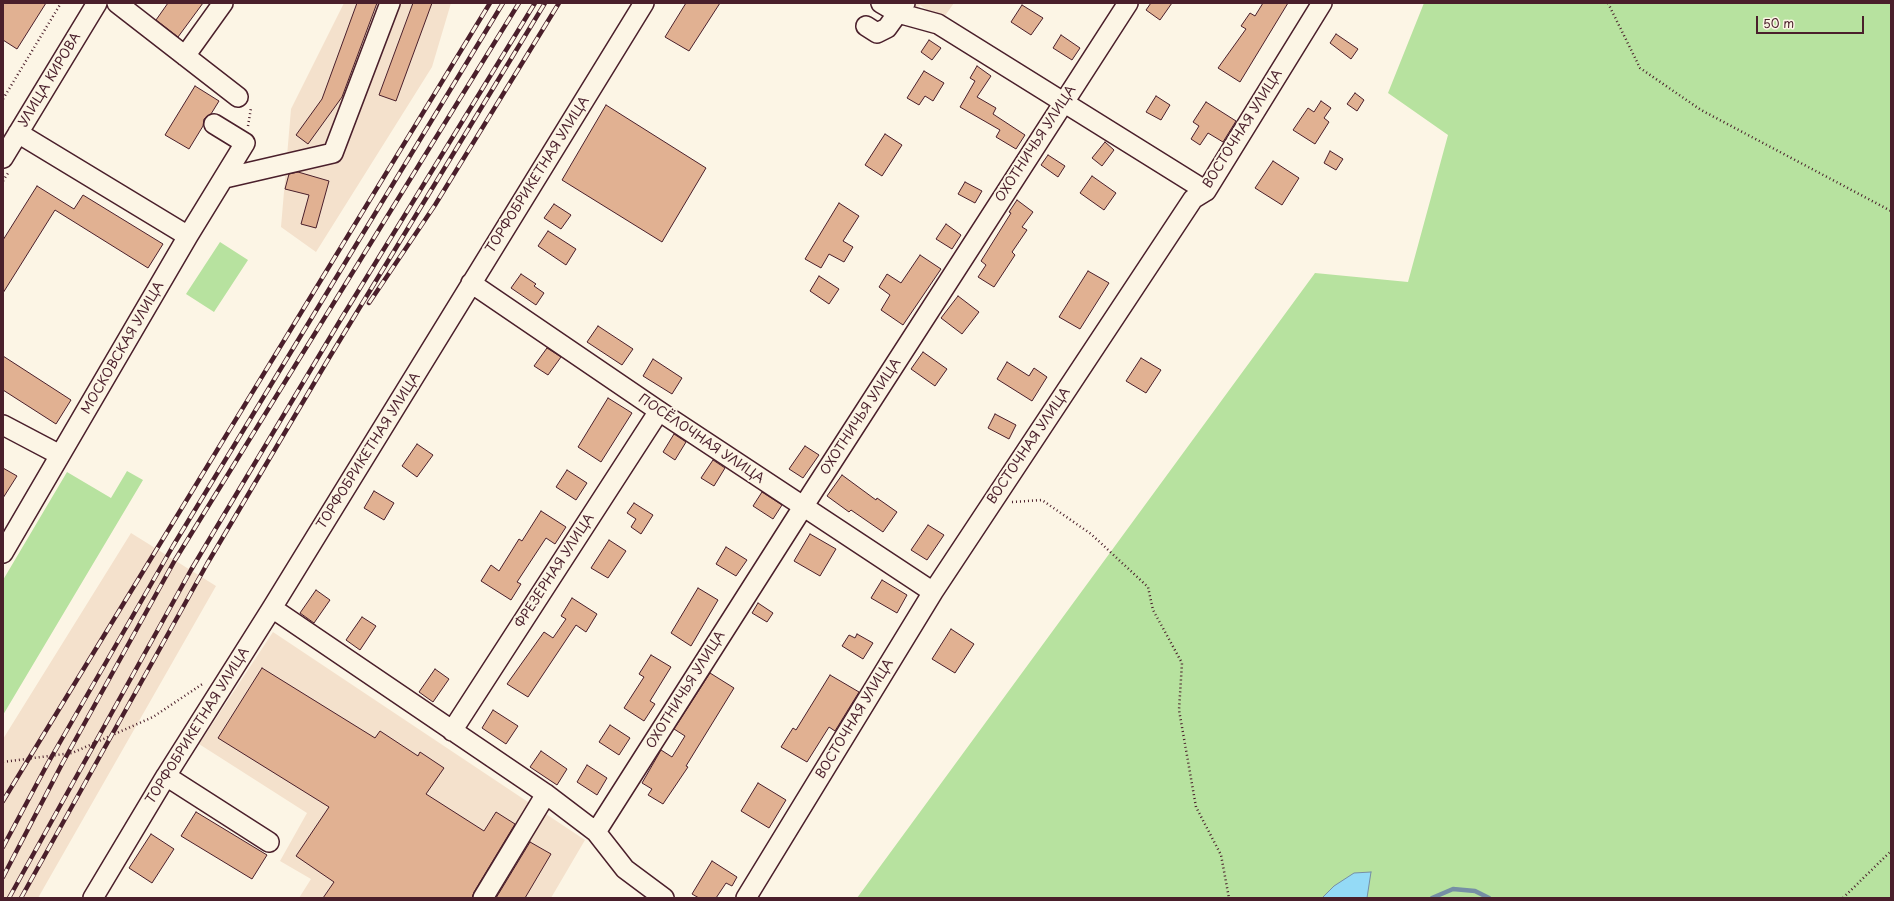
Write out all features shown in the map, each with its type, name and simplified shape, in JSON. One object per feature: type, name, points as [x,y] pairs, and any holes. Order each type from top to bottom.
[{"type":"street","name":"УЛИЦА КИРОВА","points":[[3,158],[97,3]]},
{"type":"street","points":[[117,3],[238,97]]},
{"type":"street","points":[[185,56],[223,3]]},
{"type":"street","points":[[225,178],[333,153],[390,3]]},
{"type":"street","name":"ТОРФОБРИКЕТНАЯ УЛИЦА","points":[[93,898],[166,776],[272,608],[644,3]]},
{"type":"street","points":[[882,3],[901,8],[938,24],[1206,191]]},
{"type":"street","name":"ОХОТНИЧЬЯ УЛИЦА","points":[[596,832],[802,507],[1128,3]]},
{"type":"street","name":"ВОСТОЧНАЯ УЛИЦА","points":[[746,898],[933,592],[991,502],[1193,199],[1206,191],[1322,3]]},
{"type":"street","points":[[866,26],[877,33],[887,28],[901,8]]},
{"type":"street","points":[[214,124],[245,143]]},
{"type":"street","points":[[18,133],[188,236]]},
{"type":"street","name":"МОСКОВСКАЯ УЛИЦА","points":[[3,553],[188,236],[225,178],[245,143]]},
{"type":"street","name":"ПОСЁЛОЧНАЯ УЛИЦА","points":[[471,283],[802,507],[933,592]]},
{"type":"street","name":"ФРЕЗЕРНАЯ УЛИЦА","points":[[452,731],[659,411]]},
{"type":"street","points":[[3,425],[60,455]]},
{"type":"street","points":[[272,608],[546,794],[596,832],[625,869],[664,898]]},
{"type":"street","points":[[166,776],[269,842]]},
{"type":"street","points":[[482,898],[546,794]]},
{"type":"path","points":[[3,99],[61,3]]},
{"type":"path","points":[[1608,3],[1640,68],[1701,110],[1891,211]]},
{"type":"path","points":[[238,97],[251,108],[245,143]]},
{"type":"path","points":[[991,502],[1042,500],[1091,534],[1148,587],[1153,610],[1182,663],[1179,710],[1196,807],[1221,855],[1228,898]]},
{"type":"path","points":[[3,762],[72,753],[153,718],[209,680]]},
{"type":"path","points":[[1843,898],[1891,851]]},
{"type":"shaded area","points":[[344,3],[451,3],[432,67],[316,252],[281,227],[291,109]]},
{"type":"shaded area","points":[[897,3],[954,3],[942,20],[920,5],[913,10]]},
{"type":"shaded area","points":[[131,533],[216,586],[38,898],[3,898],[3,739]]},
{"type":"shaded area","points":[[273,632],[585,840],[551,898],[299,898],[311,879],[280,861],[307,813],[199,744]]},
{"type":"green space","points":[[1424,3],[1891,3],[1891,898],[857,898],[1315,273],[1408,282],[1448,135],[1388,93]]},
{"type":"green space","points":[[220,242],[248,260],[214,312],[186,294]]},
{"type":"green space","points":[[127,471],[143,480],[3,715],[3,580],[67,472],[111,498]]},
{"type":"water","points":[[1371,872],[1367,898],[1322,898],[1334,886],[1354,873]]},
{"type":"building","points":[[3,3],[46,3],[17,49],[3,40]]},
{"type":"building","points":[[168,3],[203,3],[178,37],[156,20]]},
{"type":"building","points":[[357,3],[377,3],[342,97],[308,144],[296,135],[322,99]]},
{"type":"building","points":[[413,3],[432,3],[396,101],[379,95]]},
{"type":"building","points":[[686,3],[720,3],[689,51],[665,37]]},
{"type":"building","points":[[1151,3],[1172,3],[1160,20],[1146,10]]},
{"type":"building","points":[[1263,3],[1288,3],[1240,82],[1218,68],[1246,29],[1241,26],[1250,13],[1255,16]]},
{"type":"building","points":[[1022,5],[1043,18],[1031,35],[1011,22]]},
{"type":"building","points":[[1336,34],[1358,49],[1351,59],[1330,43]]},
{"type":"building","points":[[1061,35],[1080,48],[1072,60],[1053,48]]},
{"type":"building","points":[[929,40],[941,48],[932,60],[921,52]]},
{"type":"building","points":[[977,66],[991,76],[977,97],[996,108],[993,114],[1025,135],[1016,149],[996,137],[1000,130],[960,107],[975,81],[970,78]]},
{"type":"building","points":[[924,71],[944,83],[933,101],[925,96],[919,105],[907,98]]},
{"type":"building","points":[[195,86],[219,101],[211,114],[204,119],[203,126],[189,149],[165,135]]},
{"type":"building","points":[[1355,93],[1364,100],[1357,111],[1347,104]]},
{"type":"building","points":[[1156,96],[1170,105],[1161,120],[1146,112]]},
{"type":"building","points":[[1321,101],[1331,108],[1324,118],[1329,122],[1315,144],[1293,130],[1308,108],[1314,112]]},
{"type":"building","points":[[1206,102],[1236,121],[1223,142],[1208,133],[1200,145],[1191,139],[1199,126],[1193,122]]},
{"type":"building","points":[[606,105],[706,168],[662,242],[562,180]]},
{"type":"building","points":[[885,134],[902,145],[882,176],[865,165]]},
{"type":"building","points":[[1105,142],[1114,150],[1102,166],[1092,158]]},
{"type":"building","points":[[1330,151],[1343,159],[1336,170],[1324,163]]},
{"type":"building","points":[[1048,155],[1065,166],[1058,177],[1041,165]]},
{"type":"building","points":[[1273,161],[1299,178],[1282,205],[1255,188]]},
{"type":"building","points":[[298,172],[329,181],[316,228],[301,224],[309,195],[285,189],[289,174]]},
{"type":"building","points":[[1092,176],[1116,193],[1104,210],[1080,193]]},
{"type":"building","points":[[965,182],[982,191],[975,203],[958,194]]},
{"type":"building","points":[[37,186],[74,209],[83,195],[163,244],[148,268],[55,210],[3,293],[3,240]]},
{"type":"building","points":[[1017,200],[1033,212],[1022,227],[1027,230],[1012,252],[1015,255],[994,287],[978,277],[986,265],[981,261],[1011,213],[1009,212]]},
{"type":"building","points":[[839,203],[859,216],[843,241],[853,247],[844,262],[829,254],[821,268],[805,259]]},
{"type":"building","points":[[554,204],[571,215],[561,229],[544,218]]},
{"type":"building","points":[[946,224],[961,235],[952,249],[936,239]]},
{"type":"building","points":[[548,231],[576,249],[566,265],[538,246]]},
{"type":"building","points":[[920,255],[941,269],[903,325],[881,310],[890,295],[879,287],[887,274],[901,283]]},
{"type":"building","points":[[1088,271],[1109,283],[1080,329],[1059,317]]},
{"type":"building","points":[[521,274],[536,284],[534,286],[544,293],[536,305],[511,288]]},
{"type":"building","points":[[819,276],[839,289],[829,304],[810,291]]},
{"type":"building","points":[[958,296],[979,312],[962,334],[941,318]]},
{"type":"building","points":[[598,326],[633,349],[622,365],[587,342]]},
{"type":"building","points":[[547,348],[561,357],[548,375],[534,366]]},
{"type":"building","points":[[923,352],[947,369],[935,386],[911,369]]},
{"type":"building","points":[[3,356],[71,400],[56,424],[3,390]]},
{"type":"building","points":[[1141,358],[1161,370],[1146,393],[1126,381]]},
{"type":"building","points":[[653,359],[682,378],[672,394],[643,376]]},
{"type":"building","points":[[1007,362],[1029,376],[1034,368],[1047,377],[1032,401],[997,379]]},
{"type":"building","points":[[608,398],[632,413],[601,462],[578,447]]},
{"type":"building","points":[[995,414],[1016,425],[1009,439],[988,428]]},
{"type":"building","points":[[674,434],[686,442],[675,460],[663,452]]},
{"type":"building","points":[[417,444],[433,455],[417,477],[402,466]]},
{"type":"building","points":[[805,446],[819,455],[803,478],[789,469]]},
{"type":"building","points":[[713,460],[725,468],[714,486],[701,478]]},
{"type":"building","points":[[3,468],[17,476],[3,498]]},
{"type":"building","points":[[567,470],[587,483],[576,500],[556,487]]},
{"type":"building","points":[[842,475],[876,500],[877,498],[897,512],[883,532],[851,510],[849,512],[827,496]]},
{"type":"building","points":[[374,491],[394,503],[384,520],[364,508]]},
{"type":"building","points":[[762,492],[782,505],[773,519],[753,506]]},
{"type":"building","points":[[634,503],[653,515],[641,534],[631,527],[636,519],[627,513]]},
{"type":"building","points":[[541,511],[566,527],[555,544],[546,538],[517,582],[521,584],[511,600],[481,581],[491,565],[499,571],[519,539],[522,541]]},
{"type":"building","points":[[928,525],[944,535],[927,560],[911,550]]},
{"type":"building","points":[[810,534],[836,549],[820,576],[794,561]]},
{"type":"building","points":[[609,540],[626,551],[608,578],[591,568]]},
{"type":"building","points":[[726,547],[747,560],[736,576],[716,564]]},
{"type":"building","points":[[882,580],[907,595],[897,613],[871,598]]},
{"type":"building","points":[[698,588],[718,600],[691,646],[671,633]]},
{"type":"building","points":[[316,590],[330,600],[314,623],[300,613]]},
{"type":"building","points":[[572,598],[597,614],[586,632],[576,625],[528,697],[507,684],[544,632],[553,638],[566,619],[561,616]]},
{"type":"building","points":[[758,603],[773,613],[767,622],[752,613]]},
{"type":"building","points":[[362,617],[376,626],[360,650],[346,640]]},
{"type":"building","points":[[951,629],[974,644],[955,673],[932,659]]},
{"type":"building","points":[[857,634],[873,643],[863,659],[842,646],[849,635],[855,638]]},
{"type":"building","points":[[651,655],[671,667],[650,701],[655,704],[644,721],[624,708],[644,677],[639,674]]},
{"type":"building","points":[[262,668],[375,738],[380,731],[418,756],[420,752],[444,768],[426,794],[484,831],[496,812],[515,824],[474,892],[472,898],[323,898],[334,882],[296,856],[329,807],[218,738]]},
{"type":"building","points":[[435,669],[449,679],[433,702],[419,692]]},
{"type":"building","points":[[710,673],[734,688],[686,766],[688,767],[663,804],[648,795],[652,789],[642,783],[661,750],[672,757],[685,736],[674,729]]},
{"type":"building","points":[[830,675],[859,692],[835,731],[829,727],[807,762],[781,747],[793,728],[796,730]]},
{"type":"building","points":[[493,710],[518,726],[506,744],[482,728]]},
{"type":"building","points":[[610,725],[630,738],[619,755],[599,742]]},
{"type":"building","points":[[541,751],[567,769],[557,785],[530,767]]},
{"type":"building","points":[[587,765],[607,778],[597,795],[577,782]]},
{"type":"building","points":[[758,783],[786,800],[769,828],[741,811]]},
{"type":"building","points":[[196,812],[267,855],[252,879],[181,836]]},
{"type":"building","points":[[151,834],[174,849],[152,883],[129,868]]},
{"type":"building","points":[[530,842],[551,854],[525,898],[496,898]]},
{"type":"building","points":[[712,861],[737,877],[732,886],[726,883],[716,898],[699,898],[692,894]]},
{"type":"waterway","points":[[1432,898],[1453,889],[1475,891],[1489,898]]},
{"type":"railway","points":[[3,801],[490,3]]},
{"type":"railway","points":[[3,847],[48,763],[173,546],[503,3]]},
{"type":"railway","points":[[3,877],[62,764],[175,560],[519,3]]},
{"type":"railway","points":[[9,898],[191,570],[341,319],[535,3]]},
{"type":"railway","points":[[21,898],[207,564],[329,358],[545,3]]},
{"type":"railway","points":[[369,303],[435,205],[559,3]]}]
